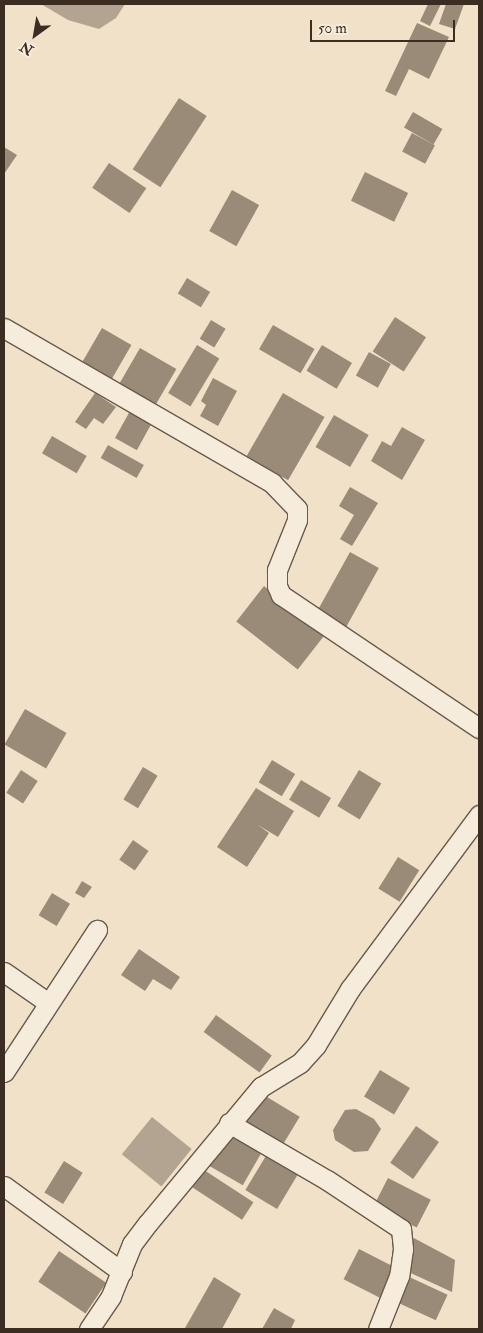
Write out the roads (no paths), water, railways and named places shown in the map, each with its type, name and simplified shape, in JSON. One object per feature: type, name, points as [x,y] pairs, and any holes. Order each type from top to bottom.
[{"type":"street","points":[[4,328],[272,484],[297,509],[297,520],[276,570],[277,586],[281,594],[479,728]]},
{"type":"street","points":[[89,1329],[122,1272],[132,1244],[229,1122],[261,1087],[300,1063],[316,1045],[350,989],[479,815]]},
{"type":"street","points":[[4,1072],[47,1002],[96,930]]},
{"type":"street","points":[[4,972],[47,1002]]},
{"type":"street","points":[[229,1122],[335,1185],[401,1229],[403,1249],[399,1276],[378,1329]]},
{"type":"street","points":[[4,1186],[122,1272]]}]
